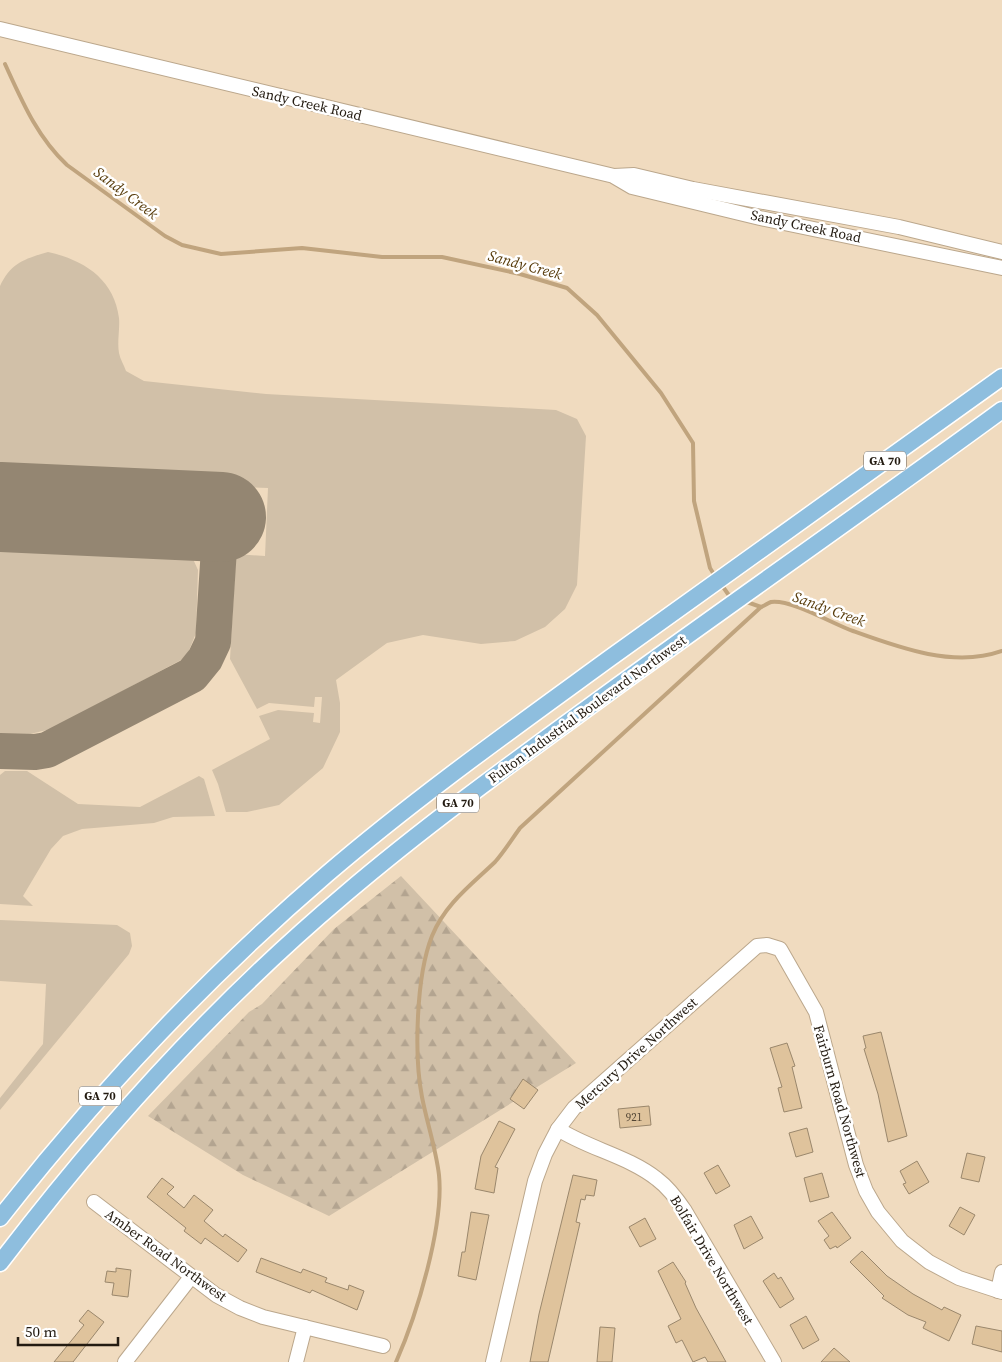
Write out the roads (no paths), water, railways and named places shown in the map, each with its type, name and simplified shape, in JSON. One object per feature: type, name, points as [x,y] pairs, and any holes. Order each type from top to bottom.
[{"type":"main road","name":"Fulton Industrial Boulevard Northwest","points":[[0,1218],[49,1156],[116,1078],[209,982],[314,886],[404,811],[484,749],[1002,377]]},
{"type":"main road","name":"Fulton Industrial Boulevard Northwest","points":[[0,1263],[66,1180],[148,1086],[229,1000],[342,897],[500,772],[1002,410]]},
{"type":"street","name":"Sandy Creek Road","points":[[0,29],[614,176],[634,176],[693,190],[899,227],[1002,252]]},
{"type":"street","name":"Sandy Creek Road","points":[[614,176],[632,187],[760,218],[1002,268]]},
{"type":"street","name":"Mercury Drive Northwest","points":[[493,1362],[535,1181],[545,1154],[558,1129],[590,1092],[757,946],[767,945]]},
{"type":"street","name":"Fairburn Road Northwest","points":[[767,945],[780,949],[816,1012],[856,1165],[866,1191],[878,1212],[902,1241],[928,1262],[959,1278],[1000,1291]]},
{"type":"street","name":"Bolfair Drive Northwest","points":[[558,1129],[570,1137],[640,1168],[672,1193],[685,1211],[774,1362]]},
{"type":"street","name":"Amber Road Northwest","points":[[94,1202],[191,1277],[216,1295],[240,1308],[305,1327],[383,1346]]},
{"type":"street","points":[[1000,1291],[1002,1272]]},
{"type":"street","points":[[125,1362],[191,1277]]},
{"type":"street","points":[[296,1362],[305,1327]]},
{"type":"waterway","name":"Sandy Creek","points":[[5,64],[24,105],[47,143],[56,154],[67,165],[165,236],[182,245],[221,254],[302,248],[382,257],[442,257],[520,274],[567,288],[597,315],[661,393],[693,443],[694,501],[710,568],[715,576]]},
{"type":"waterway","name":"Sandy Creek","points":[[721,584],[728,594],[733,596]]},
{"type":"waterway","name":"Sandy Creek","points":[[744,601],[761,607]]},
{"type":"waterway","points":[[396,1362],[420,1295],[433,1244],[437,1219],[439,1175],[419,1080],[418,1016],[423,972],[432,936],[451,905],[495,862],[520,828],[761,607],[770,602],[789,604],[853,631],[889,644],[927,654],[965,657],[984,656],[1002,651]]}]
